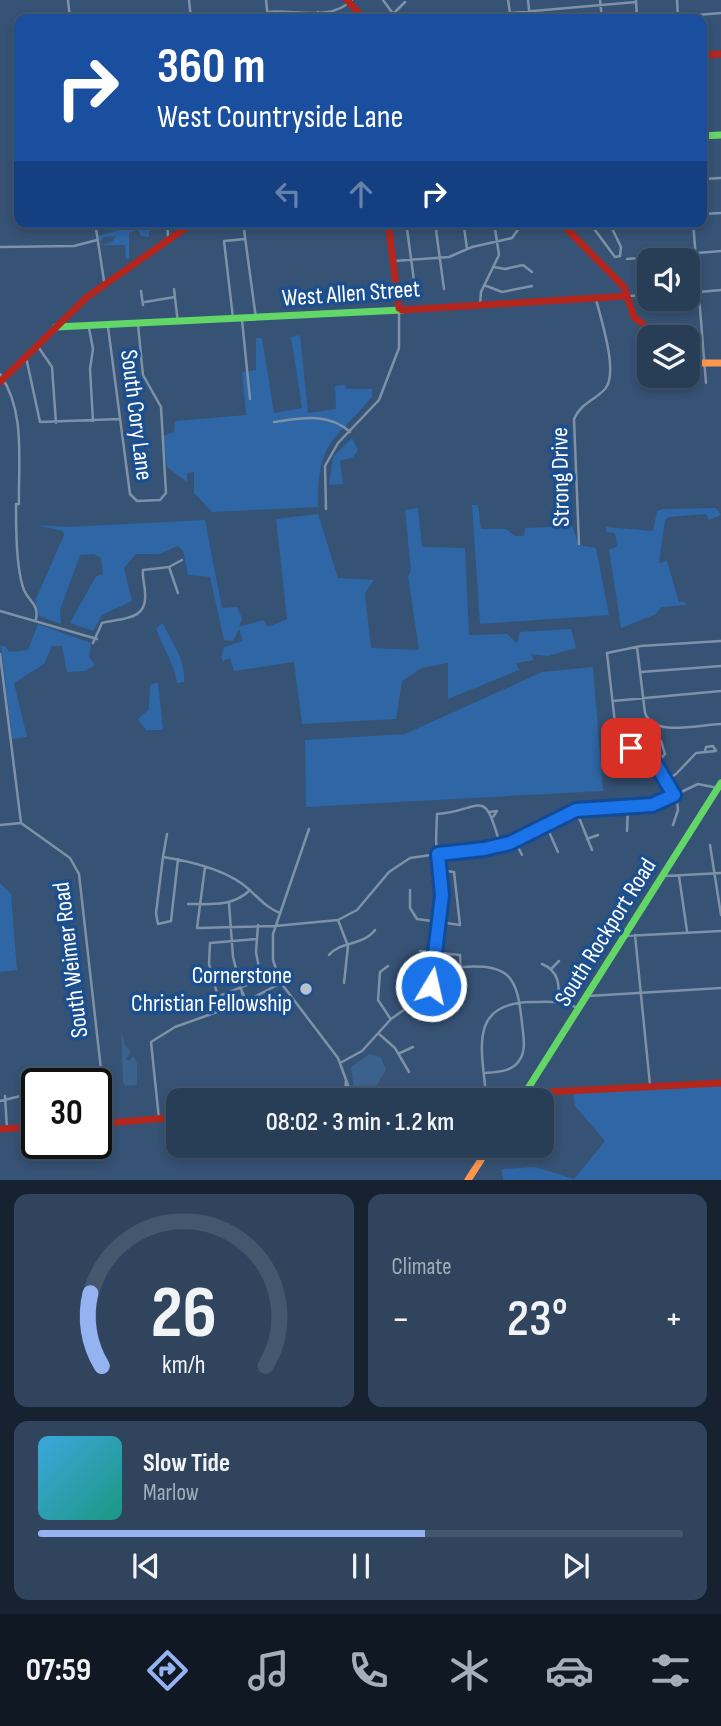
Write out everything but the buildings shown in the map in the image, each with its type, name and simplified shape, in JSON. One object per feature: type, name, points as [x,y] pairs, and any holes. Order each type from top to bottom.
[{"type":"street","points":[[266,0],[267,12],[334,10],[350,1]]},
{"type":"street","points":[[508,0],[510,13],[636,1]]},
{"type":"street","points":[[528,0],[529,14]]},
{"type":"street","points":[[561,0],[562,8]]},
{"type":"street","points":[[600,0],[602,14]]},
{"type":"street","points":[[394,14],[405,2]]},
{"type":"street","points":[[96,228],[106,283]]},
{"type":"street","points":[[167,228],[169,240]]},
{"type":"street","points":[[36,620],[37,609],[23,587],[16,513],[21,473],[20,443],[11,395],[1,378],[106,283],[186,228]]},
{"type":"street","points":[[244,228],[256,319]]},
{"type":"street","points":[[326,509],[325,466],[334,449],[374,408],[394,362],[400,335],[399,308],[389,228]]},
{"type":"street","points":[[464,228],[467,249]]},
{"type":"street","points":[[480,305],[484,285],[499,255],[495,228]]},
{"type":"street","points":[[394,261],[439,258],[498,243],[515,237],[520,228]]},
{"type":"street","points":[[566,228],[616,278],[627,296],[634,317],[644,325]]},
{"type":"street","points":[[593,228],[615,257],[620,256],[621,247],[612,228]]},
{"type":"street","points":[[693,228],[695,248]]},
{"type":"street","points":[[407,229],[415,288]]},
{"type":"street","points":[[436,230],[444,289]]},
{"type":"street","points":[[233,320],[224,241],[245,239]]},
{"type":"street","points":[[0,247],[74,246],[97,240]]},
{"type":"street","points":[[700,253],[721,251]]},
{"type":"street","points":[[627,259],[637,258]]},
{"type":"street","points":[[494,267],[505,269],[522,265],[532,272]]},
{"type":"street","points":[[484,285],[502,292],[532,286]]},
{"type":"street","points":[[174,289],[178,323]]},
{"type":"street","points":[[700,292],[721,290]]},
{"type":"street","points":[[141,292],[144,304],[175,297]]},
{"type":"street","name":"West Allen Street","points":[[56,327],[89,328],[242,320],[399,308],[637,296]]},
{"type":"street","name":"Strong Drive","points":[[579,544],[573,423],[580,407],[606,388],[611,372],[596,299]]},
{"type":"street","points":[[699,311],[706,383]]},
{"type":"street","points":[[242,320],[250,399]]},
{"type":"street","name":"South Cory Lane","points":[[108,327],[129,493],[139,501],[160,500],[166,493],[161,407],[143,375],[138,325]]},
{"type":"street","points":[[89,328],[93,349],[90,369],[93,421]]},
{"type":"street","points":[[36,345],[51,365],[56,423]]},
{"type":"street","points":[[26,356],[40,422],[120,419]]},
{"type":"street","points":[[700,364],[721,363]]},
{"type":"street","points":[[274,422],[330,419],[350,432]]},
{"type":"street","points":[[93,643],[103,622],[131,618],[141,611],[146,596],[142,570],[169,567],[182,561]]},
{"type":"street","points":[[169,567],[176,580],[178,593]]},
{"type":"street","points":[[0,611],[96,638]]},
{"type":"street","points":[[618,749],[607,653],[637,647],[721,641]]},
{"type":"street","points":[[637,647],[643,697],[651,723],[674,727],[721,724]]},
{"type":"street","points":[[0,654],[21,823],[0,825]]},
{"type":"street","points":[[640,672],[721,666]]},
{"type":"street","points":[[613,701],[721,691]]},
{"type":"street","points":[[621,769],[633,772],[655,763],[665,754],[661,741]]},
{"type":"street","points":[[602,749],[641,749],[655,763],[678,807],[673,825]]},
{"type":"street","points":[[665,781],[677,774],[693,755],[705,751]]},
{"type":"street","points":[[205,867],[197,928],[275,926],[338,920],[360,906],[399,863],[415,857],[500,846],[576,810],[656,804],[698,783],[719,786]]},
{"type":"street","name":"South Rockport Road","points":[[528,1088],[719,786]]},
{"type":"street","points":[[340,1063],[362,1051],[391,1019],[425,995],[431,986],[439,923],[437,814],[472,805],[489,812],[493,817],[500,846]]},
{"type":"street","points":[[627,831],[628,807]]},
{"type":"street","points":[[576,810],[592,850]]},
{"type":"street","points":[[489,812],[497,811],[493,817]]},
{"type":"street","name":"South Weimer Road","points":[[21,823],[67,855],[79,874],[101,1068]]},
{"type":"street","points":[[545,825],[558,852]]},
{"type":"street","points":[[309,829],[275,926],[273,960],[281,984],[340,1063],[346,1077],[346,1088]]},
{"type":"street","points":[[167,834],[156,913],[158,925],[171,920],[178,859]]},
{"type":"street","points":[[587,839],[598,835]]},
{"type":"street","points":[[514,841],[522,855]]},
{"type":"street","points":[[710,845],[721,915]]},
{"type":"street","points":[[163,857],[205,867],[233,878],[269,908],[280,913]]},
{"type":"street","points":[[410,891],[414,916],[421,921],[460,926],[454,872],[439,870]]},
{"type":"street","points":[[662,876],[721,873]]},
{"type":"street","points":[[679,876],[687,933]]},
{"type":"street","points":[[188,904],[229,903],[242,898],[250,890]]},
{"type":"street","points":[[229,903],[232,940],[241,989],[249,1011]]},
{"type":"street","points":[[338,920],[348,946],[344,983]]},
{"type":"street","points":[[207,1001],[261,979],[257,959],[258,925]]},
{"type":"street","points":[[329,955],[334,949],[348,946],[375,930]]},
{"type":"street","points":[[625,936],[721,931]]},
{"type":"street","points":[[635,935],[650,1086]]},
{"type":"street","points":[[218,997],[209,964],[208,947],[211,942],[257,939]]},
{"type":"street","points":[[420,951],[460,955],[462,992]]},
{"type":"street","points":[[551,969],[559,961]]},
{"type":"street","points":[[542,964],[551,969],[559,984],[558,1002]]},
{"type":"street","points":[[388,966],[380,972],[377,995],[380,1005],[391,1019]]},
{"type":"street","points":[[462,967],[484,966],[506,973],[515,983],[520,1002],[524,1043],[521,1058],[510,1069],[484,1073]]},
{"type":"street","points":[[159,1119],[151,1042],[175,1027],[245,1002],[281,984]]},
{"type":"street","points":[[588,996],[721,988]]},
{"type":"street","points":[[485,1088],[481,1040],[486,1022],[500,1008],[520,1002],[558,1002],[579,1009]]},
{"type":"street","points":[[378,1033],[399,1054],[408,1072]]},
{"type":"street","points":[[399,1054],[413,1046]]},
{"type":"street","points":[[346,1077],[346,1088]]},
{"type":"street","points":[[532,1082],[535,1088]]},
{"type":"street","points":[[554,1091],[721,1083]]},
{"type":"street","points":[[21,1095],[3,1099],[3,1129],[21,1128]]},
{"type":"street","points":[[112,1123],[166,1118]]},
{"type":"street","points":[[468,1180],[482,1158]]},
{"type":"shaded area","points":[[117,228],[152,230],[149,231],[149,237],[141,236],[138,230],[129,233],[129,258],[126,260],[125,245],[102,245],[112,242],[116,236],[99,240],[98,236],[116,231]]},
{"type":"shaded area","points":[[300,335],[308,413],[336,409],[335,386],[345,385],[346,389],[372,389],[372,397],[330,444],[321,468],[318,507],[212,512],[194,493],[194,472],[187,473],[187,482],[167,467],[163,436],[174,432],[175,421],[246,415],[242,372],[256,370],[256,338],[262,338],[274,413],[302,408],[291,337]]},
{"type":"shaded area","points":[[352,438],[358,450],[353,457],[340,461],[343,484],[329,485],[333,457]]},
{"type":"shaded area","points":[[472,505],[478,505],[481,529],[506,529],[515,536],[524,536],[525,528],[572,526],[579,545],[596,548],[609,615],[480,624]]},
{"type":"shaded area","points":[[418,508],[422,547],[465,548],[469,635],[507,634],[517,643],[520,632],[571,629],[576,648],[548,656],[531,654],[534,660],[516,663],[519,670],[448,699],[448,663],[422,668],[402,681],[396,719],[302,724],[294,662],[234,671],[230,658],[223,661],[221,657],[224,647],[243,641],[239,629],[233,641],[224,640],[210,577],[188,575],[183,551],[178,546],[159,554],[136,554],[124,568],[132,601],[102,615],[93,631],[70,623],[96,576],[103,574],[101,558],[94,554],[80,555],[60,610],[61,624],[39,616],[35,601],[64,535],[63,531],[36,525],[67,527],[205,520],[222,608],[237,607],[242,618],[239,627],[263,620],[268,627],[287,619],[276,519],[318,514],[338,578],[374,580],[365,593],[371,648],[419,650],[408,576],[411,571],[405,510]]},
{"type":"shaded area","points":[[716,508],[721,515],[709,520],[706,514],[669,517],[665,520],[659,563],[667,561],[679,602],[685,602],[686,605],[661,607],[656,614],[621,628],[609,550],[617,546],[615,533],[606,532],[606,527],[653,531],[657,511]]},
{"type":"shaded area","points":[[163,623],[181,659],[184,682],[177,683],[156,628]]},
{"type":"shaded area","points":[[38,624],[91,643],[89,657],[95,665],[85,671],[67,672],[62,646],[52,646],[44,664],[14,683],[27,737],[12,739],[1,646],[5,646],[9,652],[28,650]]},
{"type":"shaded area","points":[[593,667],[603,791],[306,807],[305,740],[405,734],[542,672]]},
{"type":"shaded area","points":[[158,682],[163,730],[146,730],[138,719],[149,709],[150,685]]},
{"type":"shaded area","points":[[0,883],[11,894],[17,970],[0,972]]},
{"type":"shaded area","points":[[121,1029],[125,1045],[131,1052],[126,1059],[130,1061],[133,1056],[137,1063],[137,1085],[125,1086],[123,1082]]},
{"type":"shaded area","points":[[369,1054],[381,1057],[386,1070],[375,1088],[354,1088],[351,1067]]},
{"type":"shaded area","points":[[721,1085],[721,1180],[503,1180],[502,1169],[535,1167],[574,1179],[605,1141],[575,1106],[573,1091]]},
{"type":"traffic: fast","points":[[707,136],[721,135]]},
{"type":"traffic: fast","points":[[56,327],[402,310]]},
{"type":"traffic: fast","points":[[528,1088],[721,783]]},
{"type":"traffic: slow","points":[[700,363],[721,363]]},
{"type":"traffic: slow","points":[[468,1180],[482,1158]]},
{"type":"traffic: jam","points":[[347,0],[360,14]]},
{"type":"traffic: jam","points":[[707,55],[721,54]]},
{"type":"traffic: jam","points":[[0,382],[87,297],[185,228]]},
{"type":"traffic: jam","points":[[389,228],[399,308]]},
{"type":"traffic: jam","points":[[566,228],[624,287],[634,317],[644,325]]},
{"type":"traffic: jam","points":[[402,310],[627,296]]},
{"type":"traffic: jam","points":[[554,1092],[721,1083]]},
{"type":"traffic: jam","points":[[112,1123],[166,1118]]},
{"type":"traffic: jam","points":[[0,1129],[21,1128]]},
{"type":"place","name":"Cornerstone Christian Fellowship","points":[[306,989]]},
{"type":"route","points":[[431,986],[434,980],[442,895],[438,854],[510,843],[576,810],[652,805],[674,795],[650,755],[641,749],[631,748]]}]
